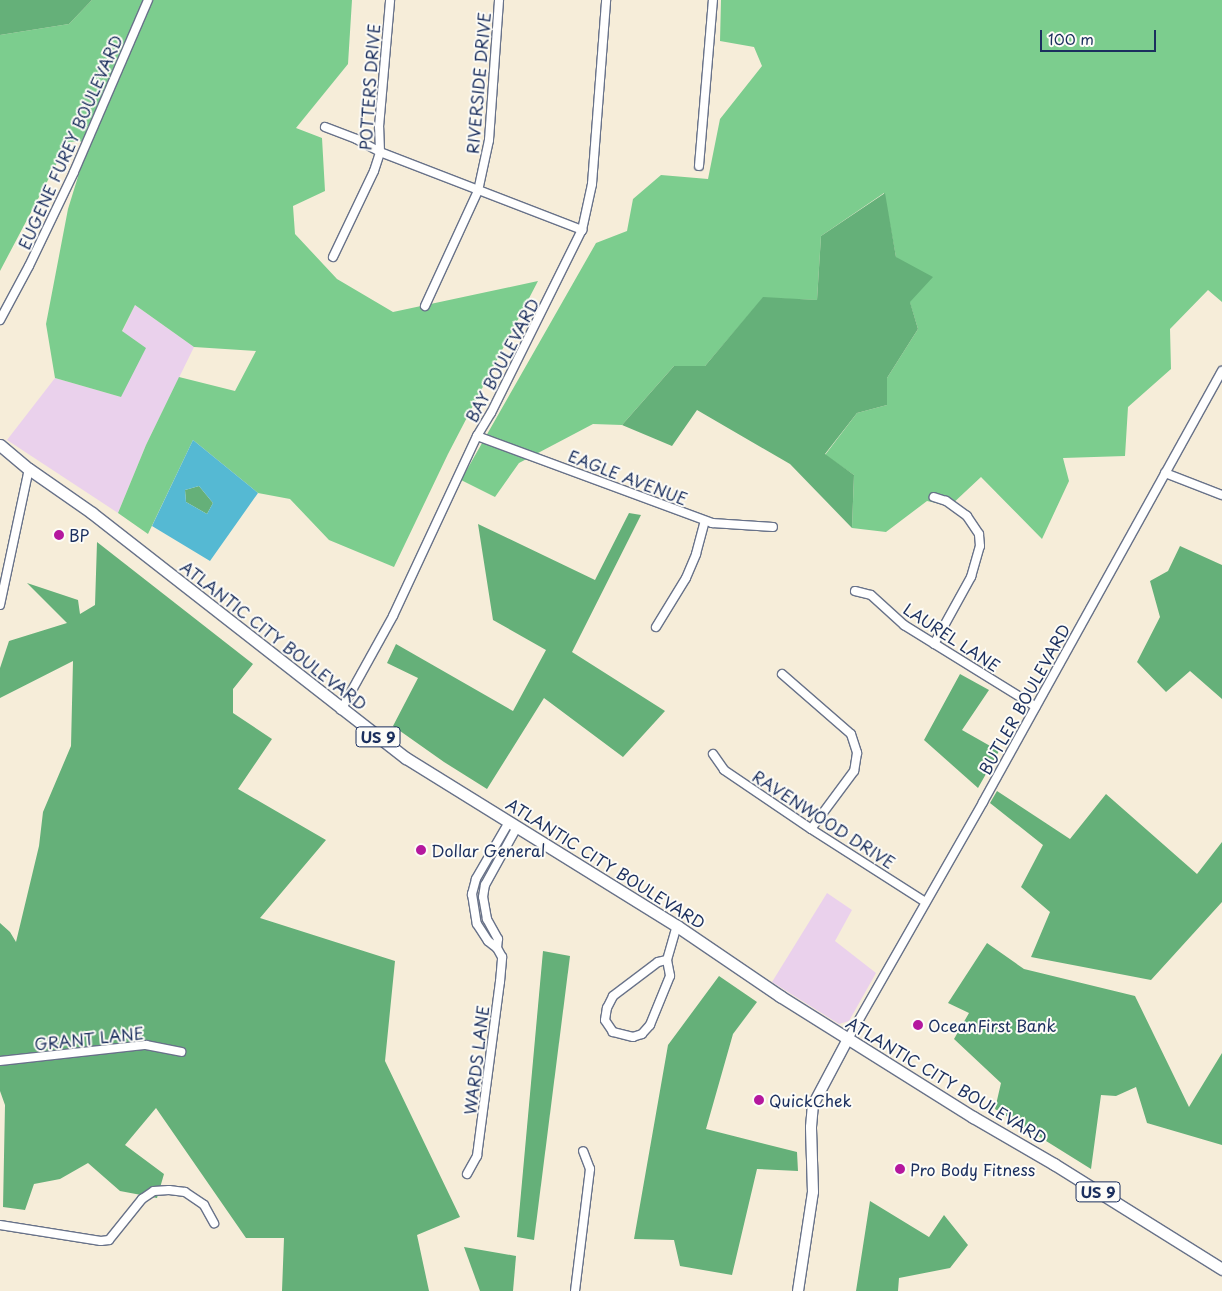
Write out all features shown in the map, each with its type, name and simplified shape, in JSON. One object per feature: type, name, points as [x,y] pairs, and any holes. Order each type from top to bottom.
[{"type":"highway","name":"ATLANTIC CITY BOULEVARD","points":[[0,445],[29,469],[92,513],[341,710],[406,758],[678,926],[780,996],[848,1039],[1222,1269]]},
{"type":"main road","points":[[798,1291],[813,1192],[811,1127],[813,1105],[848,1039]]},
{"type":"street","name":"EUGENE FUREY BOULEVARD","points":[[0,320],[29,266],[74,172],[148,0]]},
{"type":"street","name":"POTTERS DRIVE","points":[[333,257],[374,171],[380,152],[380,127],[390,0]]},
{"type":"street","name":"RIVERSIDE DRIVE","points":[[425,306],[478,191],[489,140],[499,0]]},
{"type":"street","name":"BAY BOULEVARD","points":[[341,710],[393,616],[477,436],[491,414],[582,230],[592,184],[606,0]]},
{"type":"street","points":[[700,166],[713,0]]},
{"type":"street","points":[[325,127],[356,139],[380,152],[582,230]]},
{"type":"street","name":"BUTLER BOULEVARD","points":[[848,1039],[1036,707],[1222,371]]},
{"type":"street","name":"EAGLE AVENUE","points":[[477,436],[705,521],[725,525],[773,527]]},
{"type":"street","points":[[0,605],[29,469]]},
{"type":"street","points":[[1165,474],[1222,495]]},
{"type":"street","points":[[934,497],[946,501],[968,516],[979,534],[980,546],[971,577],[934,644]]},
{"type":"street","points":[[656,627],[686,578],[696,554],[705,521]]},
{"type":"street","name":"LAUREL LANE","points":[[855,591],[871,596],[904,626],[1036,707]]},
{"type":"street","points":[[782,674],[851,734],[857,753],[854,771],[811,830]]},
{"type":"street","name":"RAVENWOOD DRIVE","points":[[713,754],[724,770],[811,830],[925,902]]},
{"type":"street","points":[[498,948],[488,941],[477,924],[472,894],[476,879],[513,824]]},
{"type":"street","name":"WARDS LANE","points":[[467,1174],[474,1164],[478,1147],[502,957],[498,948],[498,939],[486,918],[483,897],[485,885],[513,824]]},
{"type":"street","points":[[667,960],[658,962],[613,996],[607,1008],[605,1020],[613,1032],[633,1037],[642,1034],[650,1025],[670,976],[667,960],[678,926]]},
{"type":"street","name":"GRANT LANE","points":[[0,1062],[146,1045],[181,1052]]},
{"type":"street","points":[[575,1291],[590,1169],[584,1151]]},
{"type":"street","points":[[0,1225],[101,1241],[109,1240],[142,1199],[154,1191],[169,1190],[185,1192],[204,1205],[214,1223]]},
{"type":"shaded area","points":[[135,305],[194,347],[146,445],[118,513],[7,440],[55,378],[121,397],[122,332]]},
{"type":"shaded area","points":[[827,893],[852,910],[835,941],[876,973],[849,1021],[839,1024],[772,982]]},
{"type":"green space","points":[[0,0],[92,0],[69,24],[0,35]]},
{"type":"green space","points":[[92,0],[352,0],[348,64],[296,128],[322,138],[325,191],[293,206],[295,234],[337,279],[393,312],[538,281],[448,454],[394,567],[329,540],[290,499],[258,493],[193,440],[148,534],[118,513],[146,445],[179,377],[235,391],[256,351],[194,347],[135,305],[122,331],[146,348],[121,397],[55,378],[46,324],[68,209],[89,141],[68,142],[0,271],[0,35],[69,24]]},
{"type":"green space","points":[[721,0],[1222,0],[1222,302],[1208,290],[1170,329],[1171,369],[1128,407],[1125,456],[1063,458],[1069,481],[1042,539],[981,477],[950,506],[927,501],[886,532],[852,528],[854,475],[825,455],[857,413],[887,405],[887,378],[918,329],[896,257],[884,193],[821,236],[817,300],[763,298],[705,366],[674,366],[622,425],[593,424],[519,463],[495,497],[461,480],[596,243],[627,231],[633,199],[661,175],[708,179],[720,119],[762,66],[754,47],[720,41]]},
{"type":"green space","points":[[885,193],[896,257],[933,277],[910,302],[918,329],[887,378],[887,405],[857,413],[825,454],[854,475],[852,528],[790,464],[697,410],[672,446],[622,425],[674,366],[705,366],[763,297],[817,300],[821,236]]},
{"type":"green space","points":[[199,486],[213,503],[207,514],[186,502],[185,490]]},
{"type":"green space","points":[[629,513],[641,515],[572,652],[665,711],[623,757],[544,698],[487,789],[444,762],[393,726],[418,678],[387,663],[396,644],[513,711],[546,650],[493,620],[478,524],[595,580]]},
{"type":"green space","points":[[97,542],[253,664],[233,689],[233,713],[272,739],[238,789],[326,840],[260,918],[395,961],[385,1061],[460,1217],[417,1235],[429,1291],[282,1291],[284,1238],[246,1238],[156,1108],[125,1145],[164,1174],[157,1198],[120,1191],[88,1163],[60,1179],[34,1184],[25,1210],[3,1207],[5,1105],[0,1091],[0,923],[10,932],[16,942],[39,846],[43,812],[71,746],[73,661],[0,698],[0,668],[9,641],[67,623],[27,583],[78,600],[80,614],[95,605]]},
{"type":"green space","points":[[1180,546],[1222,565],[1222,699],[1190,671],[1166,692],[1137,662],[1160,617],[1150,581],[1168,571]]},
{"type":"green space","points":[[960,674],[989,690],[962,730],[999,751],[978,788],[924,740]]},
{"type":"green space","points":[[997,791],[1070,839],[1106,794],[1197,874],[1222,842],[1222,902],[1151,980],[1031,957],[1050,912],[1021,887],[1043,845],[990,803]]},
{"type":"green space","points":[[987,943],[1024,969],[1135,996],[1189,1107],[1222,1053],[1222,1145],[1147,1123],[1136,1087],[1116,1096],[1101,1095],[1091,1169],[995,1109],[1001,1083],[954,1039],[969,1013],[948,1003]]},
{"type":"green space","points":[[543,951],[570,956],[534,1240],[517,1237]]},
{"type":"green space","points":[[719,976],[757,1002],[733,1034],[706,1129],[797,1152],[798,1171],[757,1169],[732,1275],[680,1266],[674,1240],[634,1239],[668,1045]]},
{"type":"green space","points":[[870,1201],[929,1237],[944,1215],[968,1245],[950,1268],[899,1278],[898,1291],[856,1291]]},
{"type":"green space","points":[[464,1247],[516,1256],[513,1291],[480,1291]]},
{"type":"water","points":[[193,440],[258,493],[210,561],[152,526]],"holes":[[[199,486],[213,503],[207,514],[186,502],[185,490]]]},
{"type":"place","name":"BP","points":[[59,535]]},
{"type":"place","name":"Dollar General","points":[[421,850]]},
{"type":"place","name":"OceanFirst Bank","points":[[918,1025]]},
{"type":"place","name":"QuickChek","points":[[759,1100]]},
{"type":"place","name":"Pro Body Fitness","points":[[900,1169]]}]
